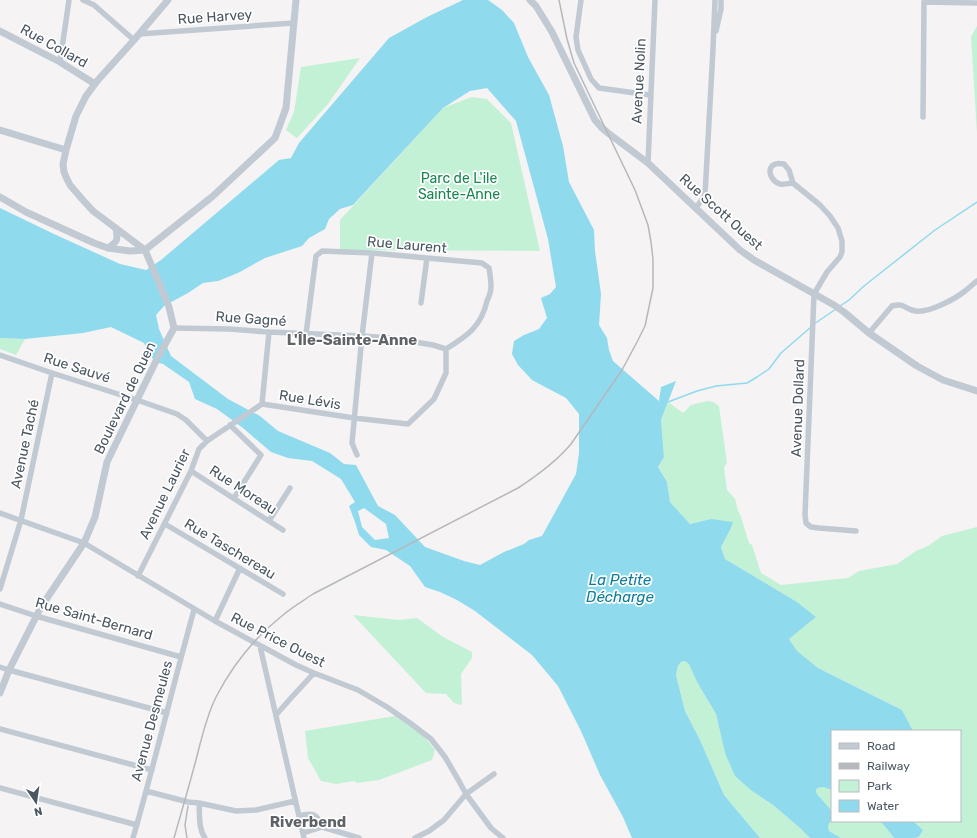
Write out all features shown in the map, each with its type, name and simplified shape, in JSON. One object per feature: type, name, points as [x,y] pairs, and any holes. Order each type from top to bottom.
[{"type":"street","points":[[60,62],[69,0]]},
{"type":"street","points":[[83,0],[94,5],[134,40]]},
{"type":"street","points":[[168,0],[86,96],[76,116],[63,164],[64,172],[70,185],[93,211],[146,253],[169,307],[172,331]]},
{"type":"street","points":[[0,198],[26,212],[94,243],[108,248],[146,253],[214,196],[275,138],[286,108],[296,0]]},
{"type":"street","name":"Rue Scott Ouest","points":[[530,0],[536,6],[552,32],[595,120],[608,133],[648,162],[740,250],[754,260],[834,305],[869,333],[917,366],[942,380],[977,391]]},
{"type":"street","points":[[581,0],[576,37],[578,50],[591,79],[599,88],[650,95]]},
{"type":"street","name":"Avenue Nolin","points":[[648,162],[650,95],[656,0]]},
{"type":"street","points":[[696,208],[705,195],[713,49],[714,0]]},
{"type":"street","points":[[713,49],[721,0]]},
{"type":"street","points":[[923,117],[924,2],[977,3]]},
{"type":"street","name":"Rue Harvey","points":[[139,34],[294,23]]},
{"type":"street","name":"Rue Collard","points":[[0,31],[60,62],[95,84]]},
{"type":"street","points":[[0,130],[66,150]]},
{"type":"street","points":[[793,183],[780,184],[775,182],[770,172],[774,164],[784,164],[789,170],[793,183],[820,205],[830,216],[838,228],[842,241],[842,252],[840,257],[827,272],[814,294]]},
{"type":"street","points":[[108,248],[116,242],[118,237],[116,228]]},
{"type":"street","name":"Rue Laurent","points":[[306,334],[316,256],[322,251],[372,253],[482,263],[489,268],[491,288],[480,321],[469,333],[446,349]]},
{"type":"street","points":[[357,455],[352,443],[362,336],[372,253]]},
{"type":"street","points":[[421,303],[426,258]]},
{"type":"street","points":[[869,333],[892,306],[902,305],[912,311],[920,312],[939,306],[964,292],[977,281]]},
{"type":"street","name":"Avenue Dollard","points":[[814,294],[805,515],[806,523],[811,527],[856,531]]},
{"type":"street","name":"Rue Gagné","points":[[172,331],[229,329],[362,336],[391,338],[433,345],[446,349]]},
{"type":"street","name":"Boulevard de Quen","points":[[0,693],[41,607],[84,543],[95,517],[107,462],[136,400],[172,331]]},
{"type":"street","points":[[262,404],[269,332]]},
{"type":"street","name":"Rue Lévis","points":[[262,404],[354,418],[408,424],[434,399],[446,373],[446,349]]},
{"type":"street","name":"Rue Sauvé","points":[[0,355],[52,374],[177,414],[186,420],[207,441]]},
{"type":"street","name":"Avenue Taché","points":[[0,589],[21,520],[52,374]]},
{"type":"street","name":"Avenue Laurier","points":[[138,576],[191,470],[199,449],[207,441],[262,404]]},
{"type":"street","points":[[230,425],[261,455],[234,498]]},
{"type":"street","name":"Rue Moreau","points":[[191,470],[283,530]]},
{"type":"street","points":[[269,522],[290,488]]},
{"type":"street","name":"Rue Price Ouest","points":[[0,513],[84,543],[194,610],[260,646],[314,673],[358,690],[387,707],[431,739],[445,757],[466,794],[491,828],[503,838]]},
{"type":"street","name":"Rue Taschereau","points":[[165,524],[283,594]]},
{"type":"street","points":[[215,621],[240,568]]},
{"type":"street","name":"Rue Saint-Bernard","points":[[0,604],[36,616],[181,657]]},
{"type":"street","name":"Avenue Desmeules","points":[[133,838],[194,610]]},
{"type":"street","points":[[260,646],[304,836],[322,827],[359,838]]},
{"type":"street","points":[[0,667],[167,714]]},
{"type":"street","points":[[276,715],[314,673]]},
{"type":"street","points":[[0,730],[152,770]]},
{"type":"street","points":[[415,838],[429,831],[444,820],[466,794],[494,774]]},
{"type":"street","points":[[0,788],[137,825]]},
{"type":"street","points":[[146,791],[188,802],[236,811],[256,810],[295,801]]},
{"type":"street","points":[[199,803],[200,828],[202,835],[205,838]]},
{"type":"street","points":[[299,816],[309,814],[316,816],[322,827]]},
{"type":"green space","points":[[977,26],[977,133],[971,37]]},
{"type":"green space","points":[[360,58],[328,104],[297,138],[286,130],[294,112],[301,67]]},
{"type":"green space","name":"Parc de L'ile Sainte-Anne","points":[[472,97],[487,99],[511,123],[540,251],[340,250],[340,220],[443,108]]},
{"type":"green space","points":[[0,338],[25,339],[16,355],[0,349]]},
{"type":"green space","points":[[707,401],[713,402],[719,406],[727,463],[724,467],[727,490],[735,499],[749,543],[752,545],[761,573],[781,585],[848,578],[859,571],[897,564],[942,536],[977,527],[977,838],[915,838],[919,837],[923,830],[914,822],[961,822],[961,730],[912,730],[902,710],[818,668],[797,652],[789,639],[816,617],[797,602],[725,559],[721,547],[730,530],[711,519],[690,524],[670,502],[667,482],[658,467],[664,457],[661,420],[668,402],[683,413],[691,405]]},
{"type":"green space","points":[[353,615],[399,620],[417,618],[443,637],[472,652],[472,658],[461,674],[462,705],[454,703],[446,694],[426,693]]},
{"type":"green space","points":[[685,661],[689,663],[697,682],[716,714],[725,753],[752,791],[773,805],[810,838],[760,838],[724,795],[700,740],[685,711],[676,675],[678,666],[681,662]]},
{"type":"green space","points":[[395,716],[423,735],[435,750],[432,760],[379,780],[357,783],[354,781],[336,784],[321,781],[308,758],[305,731]]},
{"type":"green space","points":[[823,787],[831,790],[831,810],[817,794],[817,788]]},
{"type":"green space","points":[[831,820],[831,822],[881,822],[894,838],[841,838],[829,831],[828,826]]},
{"type":"water","name":"La Petite Décharge","points":[[463,0],[488,0],[502,10],[514,23],[528,57],[549,95],[563,146],[569,182],[594,230],[595,251],[601,294],[599,325],[607,338],[613,361],[659,401],[661,387],[676,381],[661,420],[664,457],[658,467],[667,482],[670,502],[690,524],[711,519],[733,522],[721,547],[725,559],[797,602],[816,617],[789,639],[797,651],[818,668],[902,710],[912,730],[831,730],[831,790],[823,787],[817,788],[816,791],[831,810],[831,820],[828,826],[829,831],[841,838],[810,838],[773,805],[752,791],[735,776],[725,753],[716,714],[697,682],[689,664],[685,661],[681,662],[678,666],[676,675],[685,711],[700,740],[724,795],[760,838],[632,838],[558,686],[532,655],[475,611],[457,600],[425,587],[410,566],[386,550],[371,547],[359,535],[349,506],[355,502],[341,479],[312,461],[288,458],[271,452],[243,428],[217,409],[195,399],[189,382],[163,364],[155,362],[144,343],[111,327],[83,333],[25,339],[0,338],[0,208],[120,264],[146,270],[161,260],[279,160],[291,158],[299,143],[389,38],[427,17]],"holes":[[[487,88],[516,121],[548,239],[556,287],[550,294],[541,298],[547,318],[539,329],[514,341],[512,354],[518,365],[532,380],[566,398],[579,414],[579,453],[576,474],[542,536],[529,540],[524,544],[504,552],[480,565],[425,547],[395,515],[378,506],[356,465],[344,464],[330,453],[278,431],[260,416],[228,399],[171,356],[159,329],[156,315],[164,306],[203,283],[218,281],[238,273],[265,258],[302,246],[309,238],[325,229],[329,219],[340,209],[353,205],[443,108],[470,91]],[[364,508],[386,524],[389,538],[375,540],[362,527],[358,511]]]},
{"type":"water","points":[[881,822],[914,822],[923,830],[919,837],[894,838]]},
{"type":"waterway","points":[[840,306],[935,230],[977,202]]},
{"type":"waterway","points":[[814,324],[836,309]]},
{"type":"waterway","points":[[668,402],[697,391],[716,386],[747,383],[769,369],[781,353],[811,327]]},
{"type":"railway","points":[[174,838],[210,711],[222,685],[229,674],[254,642],[286,612],[313,594],[518,488],[546,468],[571,444],[622,370],[645,326],[653,288],[653,259],[648,225],[635,190],[574,63],[567,39],[559,0]]},
{"type":"railway","points":[[187,838],[185,825],[188,806]]},
{"type":"district","name":"L'Île-Sainte-Anne","points":[[352,340]]},
{"type":"district","name":"Riverbend","points":[[308,822]]}]
